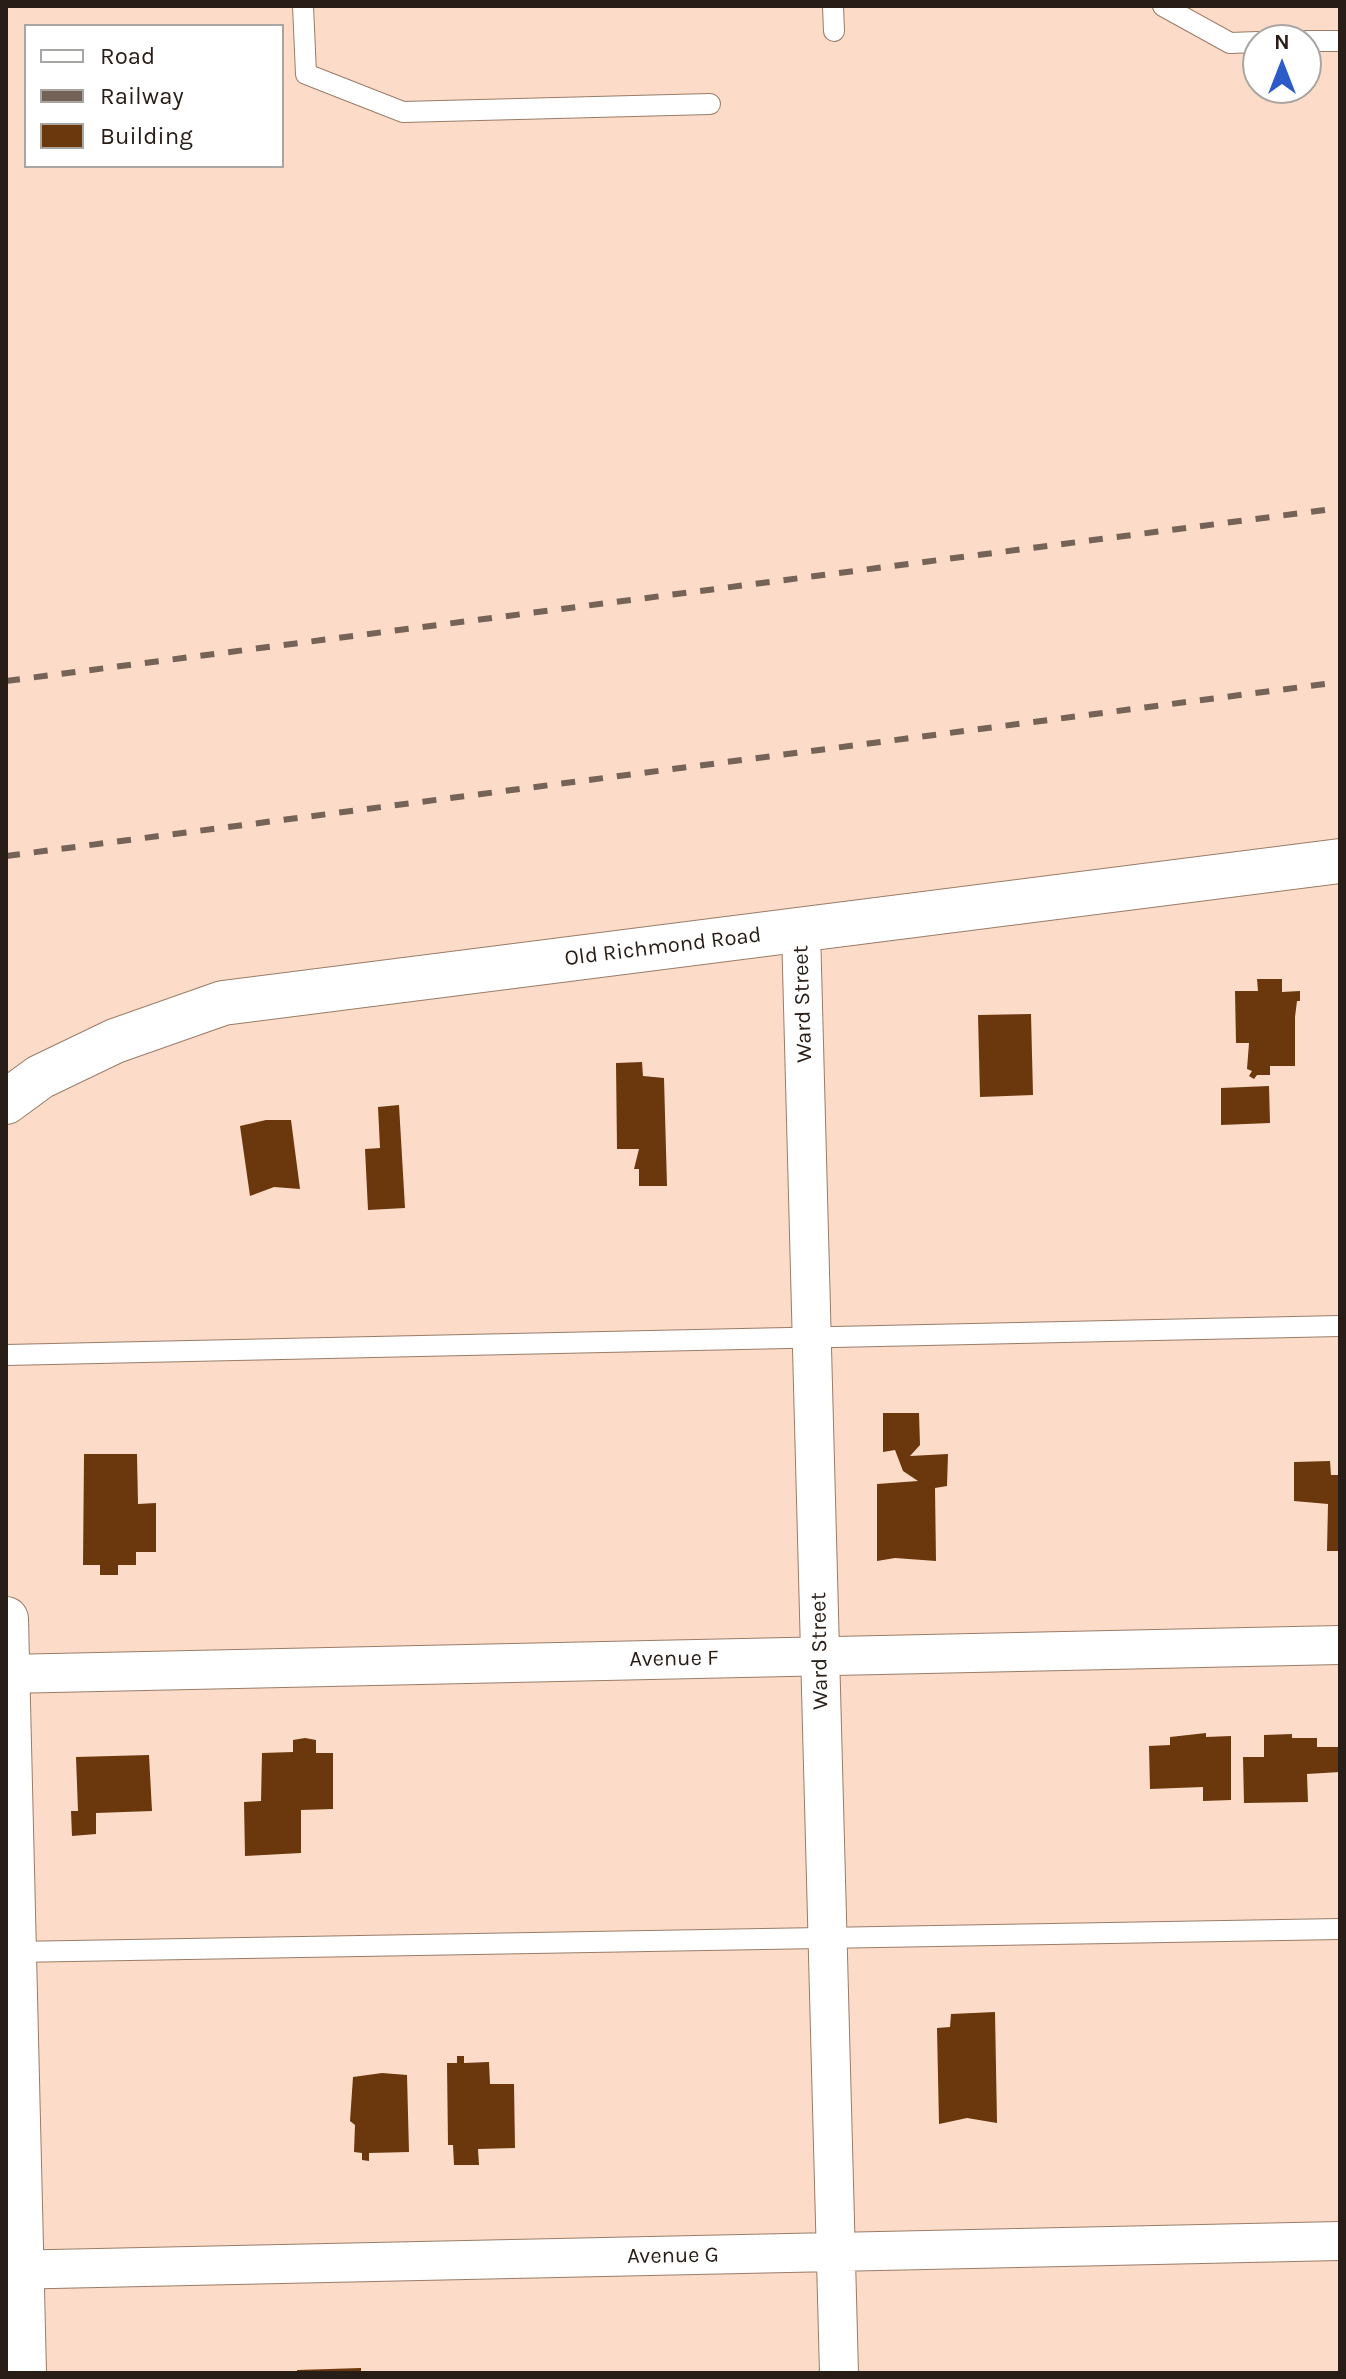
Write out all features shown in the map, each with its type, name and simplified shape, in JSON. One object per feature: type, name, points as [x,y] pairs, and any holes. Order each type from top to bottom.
[{"type":"street","name":"Old Richmond Road","points":[[6,1102],[40,1077],[115,1041],[223,1003],[1340,861]]},
{"type":"street","name":"Ward Street","points":[[801,930],[839,2373]]},
{"type":"street","points":[[6,1619],[14,1952],[14,2270],[24,2373]]},
{"type":"street","name":"Avenue F","points":[[7,1674],[1340,1645]]},
{"type":"street","name":"Avenue G","points":[[14,2270],[1340,2241]]},
{"type":"lane","points":[[303,6],[306,74],[403,112],[710,104]]},
{"type":"lane","points":[[833,6],[834,31]]},
{"type":"lane","points":[[1163,6],[1230,43],[1242,43]]},
{"type":"lane","points":[[6,1355],[1340,1326]]},
{"type":"lane","points":[[14,1952],[1340,1929]]},
{"type":"building","points":[[1257,979],[1282,979],[1282,992],[1300,991],[1300,1001],[1297,1001],[1295,1017],[1295,1066],[1270,1066],[1270,1075],[1257,1075],[1254,1079],[1249,1076],[1252,1071],[1247,1069],[1249,1043],[1236,1043],[1235,991],[1258,991]]},
{"type":"building","points":[[1031,1014],[1033,1095],[980,1097],[978,1015]]},
{"type":"building","points":[[642,1062],[643,1076],[664,1078],[667,1186],[639,1186],[639,1169],[634,1169],[639,1149],[617,1149],[616,1063]]},
{"type":"building","points":[[1269,1086],[1270,1123],[1221,1125],[1221,1088]]},
{"type":"building","points":[[399,1105],[405,1208],[368,1210],[365,1149],[380,1148],[378,1107]]},
{"type":"building","points":[[266,1120],[291,1120],[300,1189],[274,1187],[250,1196],[240,1126]]},
{"type":"building","points":[[883,1413],[919,1413],[920,1445],[910,1456],[948,1454],[947,1486],[935,1488],[936,1561],[895,1558],[877,1561],[877,1484],[918,1481],[903,1471],[895,1450],[883,1452]]},
{"type":"building","points":[[84,1454],[137,1454],[138,1504],[156,1503],[156,1552],[136,1552],[136,1565],[118,1565],[118,1575],[100,1575],[100,1565],[83,1565]]},
{"type":"building","points":[[1330,1461],[1331,1475],[1340,1475],[1340,1551],[1327,1551],[1328,1504],[1294,1501],[1294,1462]]},
{"type":"building","points":[[1206,1733],[1206,1737],[1231,1736],[1231,1800],[1203,1801],[1203,1787],[1150,1789],[1149,1746],[1170,1745],[1170,1737]]},
{"type":"building","points":[[1292,1734],[1292,1738],[1317,1738],[1317,1747],[1340,1747],[1340,1772],[1307,1774],[1308,1802],[1244,1803],[1243,1757],[1264,1757],[1264,1735]]},
{"type":"building","points":[[293,1740],[316,1740],[316,1753],[333,1753],[333,1809],[301,1810],[301,1853],[245,1856],[244,1802],[261,1801],[262,1753],[293,1752]]},
{"type":"building","points":[[149,1755],[152,1811],[96,1813],[96,1834],[72,1836],[71,1811],[78,1811],[76,1757]]},
{"type":"building","points":[[995,2012],[997,2123],[967,2118],[939,2124],[937,2028],[950,2027],[951,2014]]},
{"type":"building","points":[[457,2056],[464,2056],[464,2063],[489,2062],[490,2084],[514,2084],[515,2148],[478,2149],[479,2165],[454,2165],[453,2145],[448,2145],[447,2063],[457,2063]]},
{"type":"building","points":[[382,2073],[407,2075],[409,2152],[369,2153],[369,2161],[362,2160],[362,2153],[354,2152],[355,2125],[350,2121],[353,2077]]},
{"type":"building","points":[[361,2368],[361,2373],[297,2373],[297,2370]]},
{"type":"railway","points":[[6,681],[1340,508]]},
{"type":"railway","points":[[6,856],[1340,682]]}]
